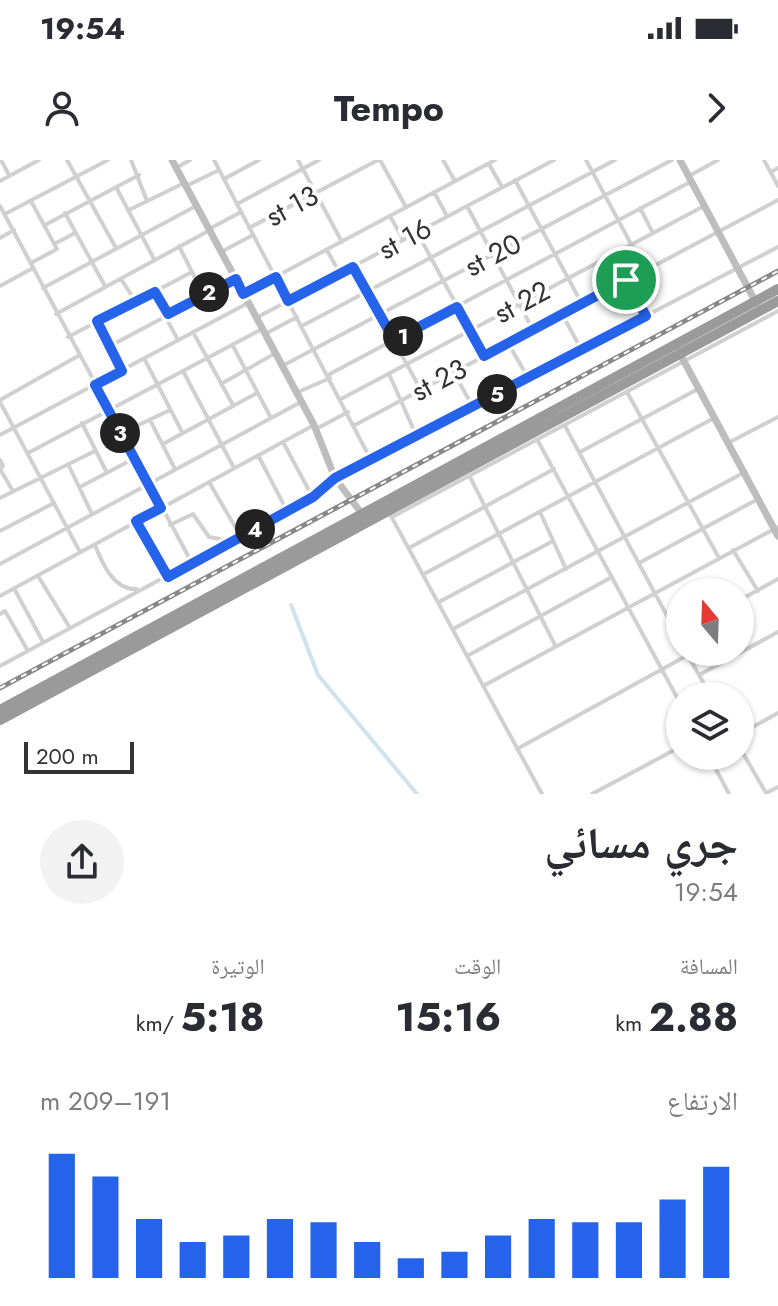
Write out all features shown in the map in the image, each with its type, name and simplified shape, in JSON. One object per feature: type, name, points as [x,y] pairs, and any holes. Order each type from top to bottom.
[{"type":"highway","points":[[0,720],[536,436],[679,354],[757,306],[778,289]]},
{"type":"highway","points":[[757,306],[778,301]]},
{"type":"highway","points":[[0,710],[362,514],[679,354]]},
{"type":"street","points":[[1,160],[9,175]]},
{"type":"street","points":[[67,160],[116,248]]},
{"type":"street","points":[[5,214],[108,160]]},
{"type":"street","points":[[131,160],[147,201]]},
{"type":"street","points":[[190,160],[174,164],[315,427],[335,478],[362,514]]},
{"type":"street","points":[[214,160],[371,460]]},
{"type":"street","points":[[224,179],[259,160]]},
{"type":"street","points":[[298,160],[342,242]]},
{"type":"street","points":[[237,204],[319,160]]},
{"type":"street","points":[[379,160],[406,207]]},
{"type":"street","name":"st 13","points":[[249,228],[379,160]]},
{"type":"street","points":[[443,160],[455,181]]},
{"type":"street","points":[[243,294],[495,160]]},
{"type":"street","name":"st 16","points":[[256,318],[554,160]]},
{"type":"street","points":[[586,160],[645,270]]},
{"type":"street","points":[[302,326],[615,160]]},
{"type":"street","name":"st 20","points":[[281,367],[672,160]]},
{"type":"street","points":[[680,160],[757,306]]},
{"type":"street","points":[[296,393],[619,220],[718,160]]},
{"type":"street","points":[[764,160],[778,186]]},
{"type":"street","points":[[0,181],[35,161]]},
{"type":"street","points":[[489,164],[502,187]]},
{"type":"street","points":[[771,172],[778,168]]},
{"type":"street","points":[[128,211],[219,170]]},
{"type":"street","points":[[45,225],[139,175]]},
{"type":"street","points":[[515,180],[582,304]]},
{"type":"street","points":[[116,187],[154,260]]},
{"type":"street","points":[[434,192],[447,216]]},
{"type":"street","name":"st 23","points":[[355,425],[778,200]]},
{"type":"street","points":[[0,286],[57,249],[31,201]]},
{"type":"street","points":[[0,206],[133,459],[192,563]]},
{"type":"street","points":[[43,288],[196,206]]},
{"type":"street","points":[[467,206],[533,330]]},
{"type":"street","name":"st 22","points":[[341,399],[704,206]]},
{"type":"street","points":[[640,208],[653,233]]},
{"type":"street","points":[[56,314],[241,212]]},
{"type":"street","points":[[65,213],[105,286]]},
{"type":"street","points":[[390,216],[403,239]]},
{"type":"street","points":[[0,238],[14,230]]},
{"type":"street","points":[[417,232],[484,356]]},
{"type":"street","points":[[55,243],[75,233]]},
{"type":"street","points":[[221,252],[253,235]]},
{"type":"street","points":[[179,246],[203,295]]},
{"type":"street","points":[[0,666],[313,497],[335,478],[778,247]]},
{"type":"street","points":[[327,250],[340,274]]},
{"type":"street","points":[[353,267],[421,390]]},
{"type":"street","points":[[68,337],[192,272]]},
{"type":"street","points":[[121,279],[136,302]]},
{"type":"street","points":[[110,346],[236,279]]},
{"type":"street","points":[[626,280],[646,316]]},
{"type":"street","points":[[155,292],[178,340]]},
{"type":"street","points":[[0,435],[248,303]]},
{"type":"street","points":[[542,794],[390,514],[470,477],[536,436],[565,426],[627,392],[679,354],[778,311]]},
{"type":"street","points":[[562,314],[581,349]]},
{"type":"street","points":[[28,453],[207,358],[297,317]]},
{"type":"street","points":[[97,321],[122,371]]},
{"type":"street","points":[[193,332],[233,405]]},
{"type":"street","points":[[508,343],[527,377]]},
{"type":"street","points":[[233,345],[271,418]]},
{"type":"street","points":[[221,384],[274,354]]},
{"type":"street","points":[[483,686],[733,550],[777,531],[679,354]]},
{"type":"street","points":[[78,356],[0,401],[81,553]]},
{"type":"street","points":[[144,359],[182,432]]},
{"type":"street","points":[[183,371],[234,468]]},
{"type":"street","points":[[454,373],[473,407]]},
{"type":"street","points":[[389,374],[417,437]]},
{"type":"street","points":[[580,452],[698,389]]},
{"type":"street","points":[[627,392],[719,558]]},
{"type":"street","points":[[163,444],[257,393]]},
{"type":"street","points":[[0,564],[301,402]]},
{"type":"street","points":[[121,434],[170,410]]},
{"type":"street","points":[[0,596],[258,455],[348,412]]},
{"type":"street","points":[[728,443],[778,417]]},
{"type":"street","points":[[424,574],[714,418]]},
{"type":"street","points":[[150,420],[175,469]]},
{"type":"street","points":[[82,423],[107,473]]},
{"type":"street","points":[[565,426],[666,614]]},
{"type":"street","points":[[536,436],[669,682]]},
{"type":"street","points":[[283,442],[313,497]]},
{"type":"street","points":[[0,498],[95,451]]},
{"type":"street","points":[[258,455],[287,511]]},
{"type":"street","points":[[80,487],[133,459]]},
{"type":"street","points":[[0,460],[3,466],[0,469],[14,491]]},
{"type":"street","points":[[68,464],[80,487],[79,494],[92,514]]},
{"type":"street","points":[[409,548],[554,469]]},
{"type":"street","points":[[453,629],[743,472]]},
{"type":"street","points":[[470,477],[555,645]]},
{"type":"street","points":[[209,482],[241,537]]},
{"type":"street","points":[[639,563],[758,499]]},
{"type":"street","points":[[1,528],[54,503]]},
{"type":"street","points":[[540,512],[566,569]]},
{"type":"street","points":[[170,525],[192,514],[209,537],[232,542]]},
{"type":"street","points":[[136,521],[168,577]]},
{"type":"street","points":[[438,603],[553,541]]},
{"type":"street","points":[[95,545],[104,566],[120,584],[129,590],[145,588]]},
{"type":"street","points":[[733,550],[758,591]]},
{"type":"street","points":[[38,576],[70,628]]},
{"type":"street","points":[[467,656],[612,577]]},
{"type":"street","points":[[754,593],[778,579]]},
{"type":"street","points":[[15,590],[43,642]]},
{"type":"street","points":[[0,614],[5,611],[28,651]]},
{"type":"street","points":[[699,675],[778,632]]},
{"type":"street","points":[[517,749],[667,666]]},
{"type":"street","points":[[694,666],[703,682]]},
{"type":"street","points":[[754,726],[778,713]]},
{"type":"street","points":[[592,794],[666,754]]},
{"type":"street","points":[[716,770],[729,794]]},
{"type":"street","points":[[752,770],[765,794],[778,787]]},
{"type":"waterway","points":[[291,605],[318,675],[417,794]]},
{"type":"railway","points":[[0,688],[778,271]]},
{"type":"route","points":[[353,267],[394,340],[457,307],[484,356],[626,280],[646,316],[335,478],[330,486],[313,497],[168,577],[136,521],[161,508],[95,385],[122,371],[97,321],[155,292],[168,314],[236,279],[243,294],[276,277],[288,301],[353,267]]}]
